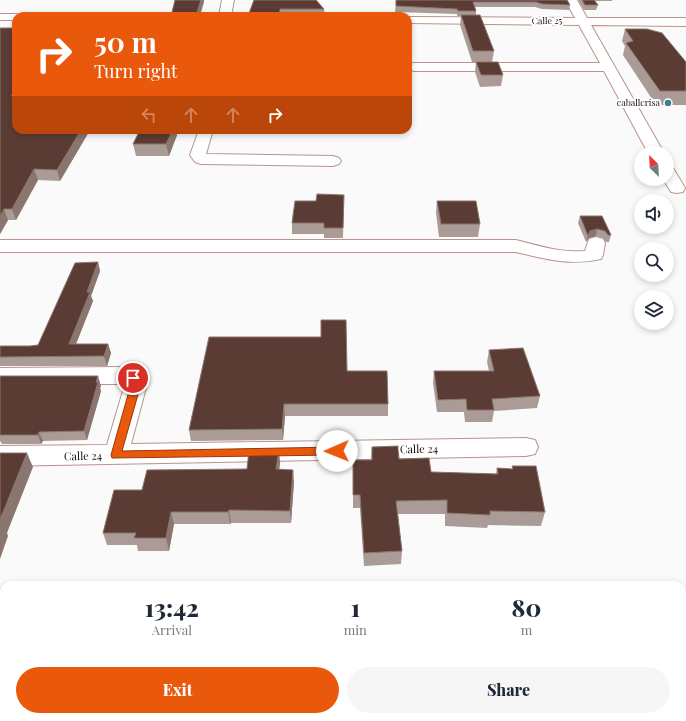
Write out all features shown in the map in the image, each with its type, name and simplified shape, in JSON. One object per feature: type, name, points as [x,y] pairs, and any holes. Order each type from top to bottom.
[{"type":"street","points":[[226,12],[228,0]]},
{"type":"street","points":[[571,0],[652,146]]},
{"type":"street","points":[[0,17],[12,17]]},
{"type":"street","name":"Calle 25","points":[[412,20],[529,19],[686,22]]},
{"type":"street","points":[[414,67],[608,67]]},
{"type":"street","points":[[205,134],[198,155],[201,159],[333,161]]},
{"type":"street","points":[[629,134],[646,135]]},
{"type":"street","points":[[674,183],[677,188]]},
{"type":"street","points":[[0,246],[516,246],[561,257],[584,257],[594,255],[596,243]]},
{"type":"street","points":[[0,376],[125,375],[133,378],[136,384],[116,455]]},
{"type":"street","name":"Calle 24","points":[[0,456],[526,447]]},
{"type":"building","points":[[175,0],[201,0],[197,12],[172,12]]},
{"type":"building","points":[[254,0],[316,0],[324,9],[280,9],[280,12],[250,12]]},
{"type":"building","points":[[396,0],[567,0],[570,5],[542,4],[536,2],[473,2],[476,11],[458,11],[457,9],[396,6]]},
{"type":"building","points":[[582,0],[594,0],[598,5],[585,5]]},
{"type":"building","points":[[461,15],[480,15],[494,51],[473,51]]},
{"type":"building","points":[[0,28],[12,28],[12,134],[79,134],[57,170],[34,169],[12,209],[4,209],[0,216]]},
{"type":"building","points":[[625,29],[647,29],[662,33],[686,62],[686,91],[660,91],[626,43],[633,41]]},
{"type":"building","points":[[476,62],[498,62],[503,75],[481,75]]},
{"type":"building","points":[[138,134],[171,134],[166,144],[133,144]]},
{"type":"building","points":[[317,194],[344,195],[343,228],[324,228],[324,223],[292,223],[295,201],[316,201]]},
{"type":"building","points":[[437,201],[476,201],[480,224],[441,224]]},
{"type":"building","points":[[580,216],[602,216],[611,235],[608,235],[605,231],[597,229],[590,231],[588,236]]},
{"type":"building","points":[[98,262],[87,292],[90,292],[69,344],[108,344],[104,356],[0,357],[0,346],[38,345],[75,263]]},
{"type":"building","points":[[321,320],[346,320],[347,371],[387,371],[388,404],[284,404],[282,429],[189,430],[209,337],[321,337]]},
{"type":"building","points":[[523,348],[540,396],[492,399],[494,410],[467,410],[466,399],[438,400],[434,371],[494,371],[489,350]]},
{"type":"building","points":[[0,376],[98,376],[96,382],[98,382],[84,431],[39,432],[38,435],[0,435]]},
{"type":"building","points":[[398,446],[399,459],[429,458],[431,472],[498,474],[497,468],[513,469],[512,466],[536,466],[545,512],[490,511],[490,515],[447,513],[447,500],[396,501],[402,551],[364,553],[360,495],[353,495],[353,460],[372,460],[372,447]]},
{"type":"building","points":[[249,450],[279,450],[276,469],[293,470],[290,511],[229,510],[228,512],[171,512],[166,538],[134,538],[136,533],[103,533],[114,490],[142,490],[147,470],[247,469]]},
{"type":"building","points":[[0,453],[27,453],[0,520]]},
{"type":"place","name":"caballerisa","points":[[668,103]]},
{"type":"route","points":[[133,378],[136,384],[116,455],[337,451]]}]
